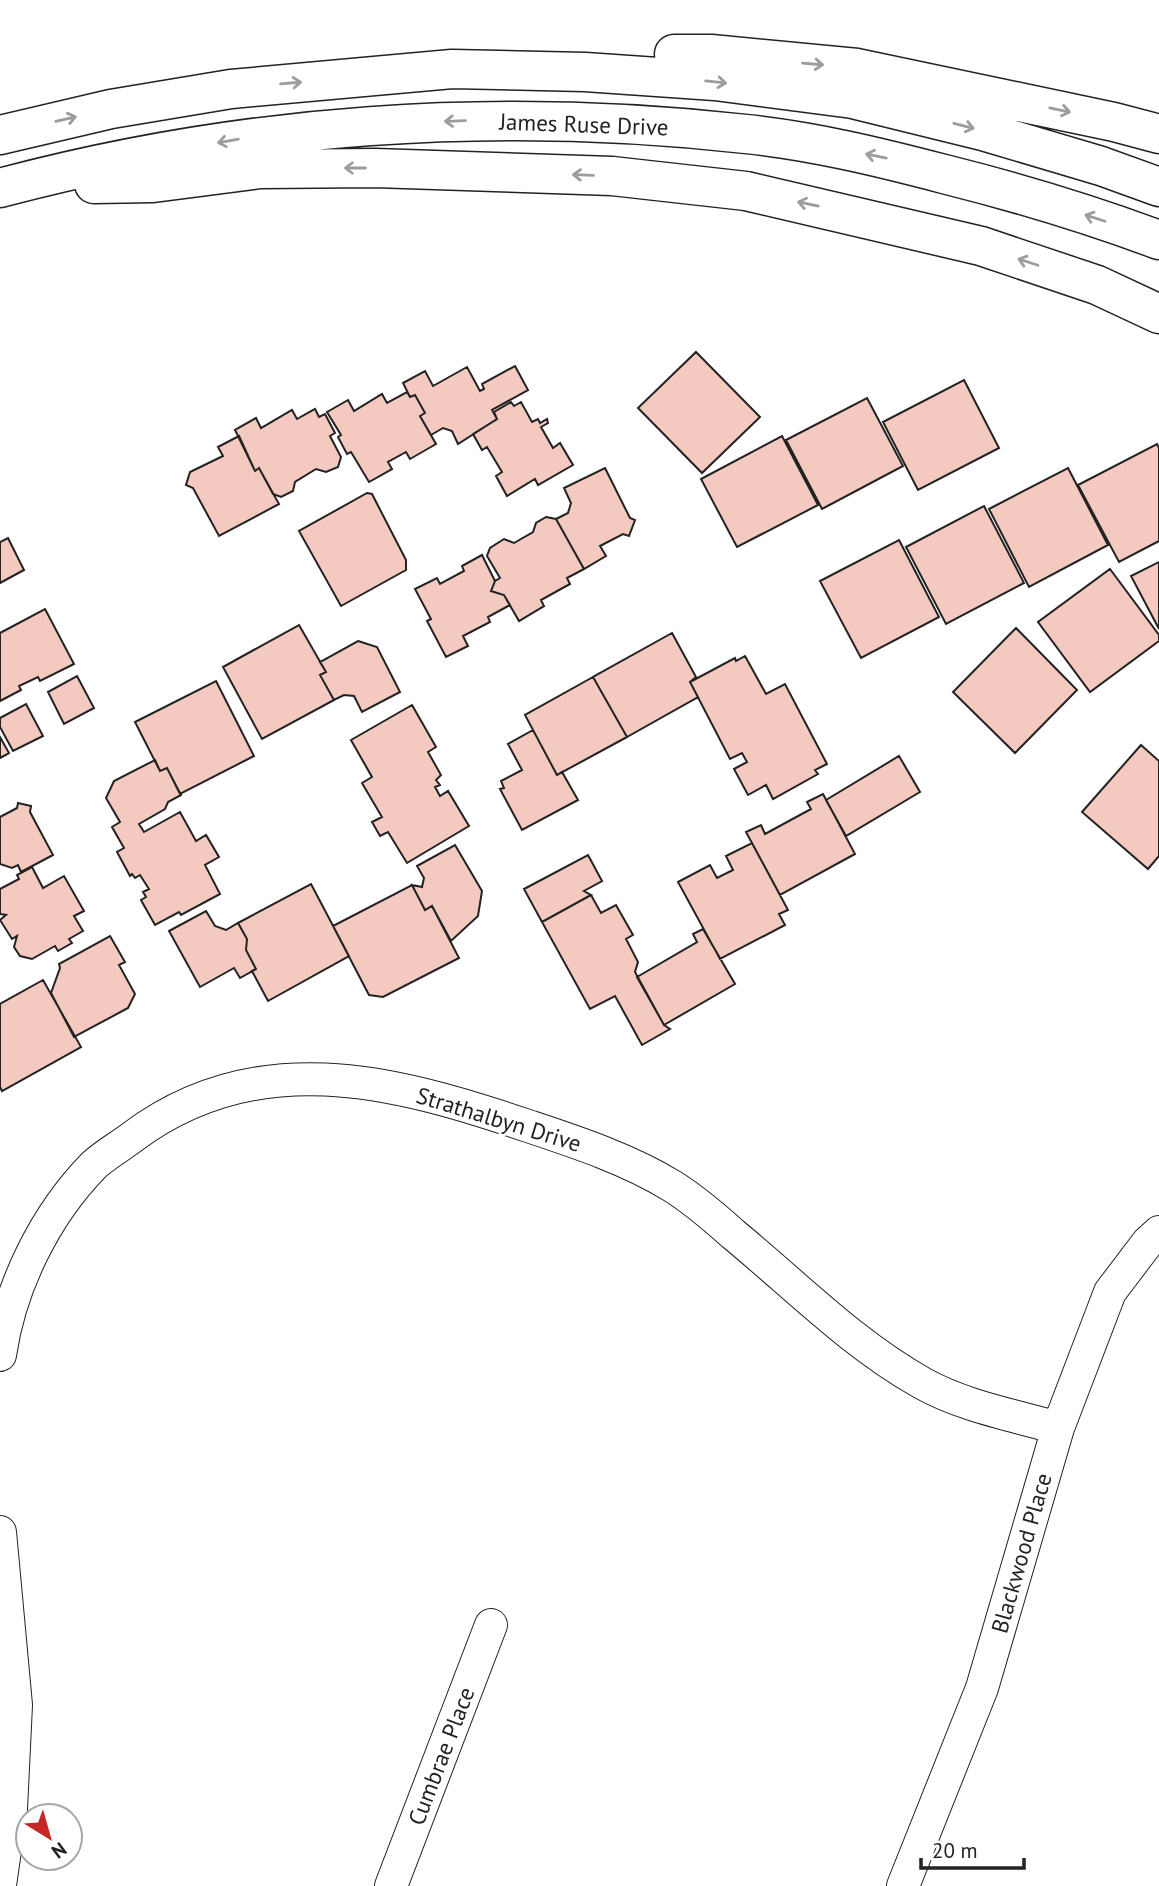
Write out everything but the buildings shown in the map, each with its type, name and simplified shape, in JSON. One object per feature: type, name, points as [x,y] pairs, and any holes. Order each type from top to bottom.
[{"type":"highway","points":[[0,135],[111,109],[231,89],[586,55],[712,54],[857,68],[1101,119],[1159,134]]},
{"type":"highway","points":[[452,69],[585,72],[702,80],[853,99],[984,131],[1101,166],[1159,187]]},
{"type":"highway","name":"James Ruse Drive","points":[[4,187],[113,162],[250,137],[374,124],[504,120],[621,123],[748,134],[876,156],[1009,190],[1159,240]]},
{"type":"highway","points":[[4,187],[153,183],[260,169],[375,168],[611,176],[746,191],[981,246],[1097,285],[1159,314]]},
{"type":"street","name":"Strathalbyn Drive","points":[[0,1354],[5,1323],[29,1259],[61,1207],[95,1165],[174,1109],[213,1094],[297,1078],[342,1079],[402,1089],[488,1112],[611,1156],[671,1186],[759,1255],[842,1328],[895,1367],[926,1385],[964,1401],[1058,1428]]},
{"type":"street","name":"Blackwood Place","points":[[903,1886],[982,1688],[1058,1428],[1110,1292],[1148,1242],[1159,1232]]},
{"type":"street","points":[[0,1532],[16,1705],[11,1809],[2,1885]]},
{"type":"street","name":"Cumbrae Place","points":[[391,1886],[491,1625]]}]
